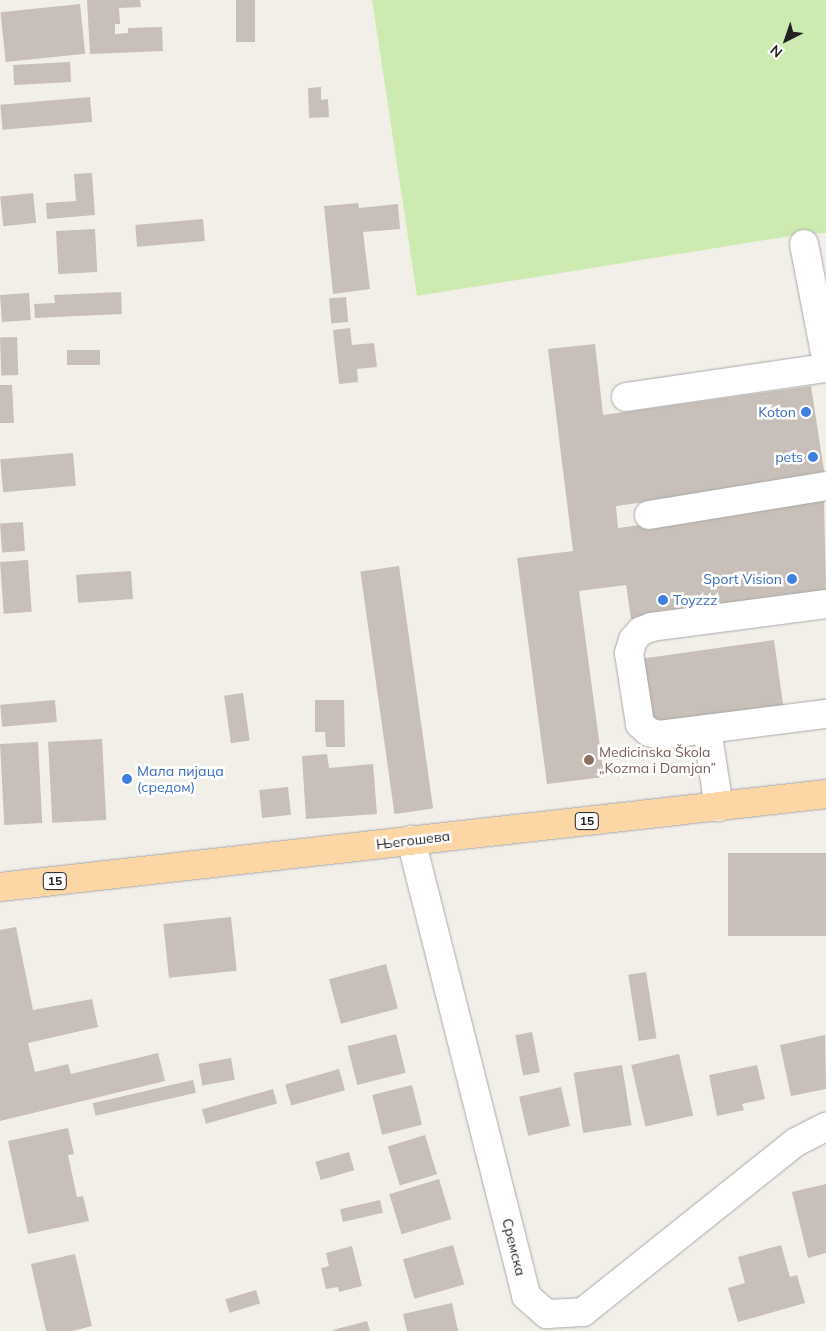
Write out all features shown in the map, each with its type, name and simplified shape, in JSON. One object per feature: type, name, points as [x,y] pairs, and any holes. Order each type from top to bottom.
[{"type":"main road","name":"Његошева","points":[[0,887],[826,794]]},
{"type":"street","points":[[804,244],[826,358]]},
{"type":"street","points":[[626,397],[826,368]]},
{"type":"street","points":[[649,515],[826,486]]},
{"type":"street","points":[[826,604],[641,631],[633,640],[629,653],[640,724],[649,732],[659,735],[826,714]]},
{"type":"street","points":[[707,730],[719,807]]},
{"type":"street","name":"Сремска","points":[[411,840],[526,1296],[548,1314],[583,1312],[796,1142],[826,1127]]},
{"type":"green space","points":[[372,0],[826,0],[826,233],[803,234],[417,296]]},
{"type":"building","points":[[87,0],[140,0],[141,7],[119,8],[120,24],[115,24],[115,34],[128,33],[128,28],[162,27],[163,51],[90,54]]},
{"type":"building","points":[[236,0],[255,0],[255,42],[236,42]]},
{"type":"building","points":[[80,4],[85,54],[6,62],[0,12]]},
{"type":"building","points":[[70,62],[71,82],[14,85],[13,65]]},
{"type":"building","points":[[321,87],[321,100],[328,99],[329,117],[309,118],[308,88]]},
{"type":"building","points":[[90,97],[92,122],[3,130],[0,105]]},
{"type":"building","points":[[92,173],[95,215],[47,219],[46,203],[76,201],[74,174]]},
{"type":"building","points":[[33,193],[36,223],[3,226],[0,196]]},
{"type":"building","points":[[358,203],[359,208],[398,204],[400,229],[363,232],[370,289],[333,294],[324,206]]},
{"type":"building","points":[[203,219],[205,241],[137,247],[135,225]]},
{"type":"building","points":[[95,229],[97,272],[58,274],[56,231]]},
{"type":"building","points":[[121,292],[122,314],[35,318],[34,304],[55,303],[54,295]]},
{"type":"building","points":[[29,293],[31,320],[2,322],[0,295]]},
{"type":"building","points":[[346,297],[348,322],[331,323],[329,298]]},
{"type":"building","points":[[350,328],[352,345],[374,343],[377,367],[357,369],[358,382],[339,384],[333,330]]},
{"type":"building","points":[[17,337],[18,375],[1,376],[0,338]]},
{"type":"building","points":[[595,344],[603,415],[811,386],[825,477],[616,506],[618,528],[824,500],[826,593],[631,619],[626,585],[579,591],[604,777],[547,784],[517,558],[573,551],[548,349]]},
{"type":"building","points":[[67,350],[100,350],[100,365],[67,365]]},
{"type":"building","points":[[0,385],[12,385],[14,423],[0,423]]},
{"type":"building","points":[[73,453],[76,486],[3,492],[0,459]]},
{"type":"building","points":[[23,522],[25,551],[2,553],[0,524]]},
{"type":"building","points":[[28,560],[32,612],[4,614],[0,562]]},
{"type":"building","points":[[399,566],[433,809],[394,814],[360,571]]},
{"type":"building","points":[[131,571],[133,599],[78,603],[76,575]]},
{"type":"building","points":[[774,640],[783,706],[651,725],[641,659]]},
{"type":"building","points":[[243,693],[250,741],[231,743],[224,696]]},
{"type":"building","points":[[55,700],[57,722],[2,727],[0,705]]},
{"type":"building","points":[[315,700],[344,700],[345,747],[326,747],[325,732],[315,732]]},
{"type":"building","points":[[102,739],[106,820],[52,823],[48,742]]},
{"type":"building","points":[[38,742],[42,823],[4,825],[0,744]]},
{"type":"building","points":[[327,754],[329,768],[373,764],[377,814],[306,819],[302,756]]},
{"type":"building","points":[[288,787],[291,815],[262,818],[259,790]]},
{"type":"building","points":[[728,853],[826,853],[826,936],[728,936]]},
{"type":"building","points":[[231,917],[237,971],[169,978],[163,924]]},
{"type":"building","points":[[16,927],[33,1010],[92,999],[98,1027],[28,1043],[35,1072],[68,1064],[71,1074],[158,1053],[165,1081],[0,1121],[0,930]]},
{"type":"building","points":[[386,964],[398,1008],[341,1024],[329,979]]},
{"type":"building","points":[[646,972],[656,1038],[639,1041],[628,975]]},
{"type":"building","points":[[532,1032],[540,1072],[523,1075],[515,1035]]},
{"type":"building","points":[[396,1034],[406,1073],[357,1085],[347,1046]]},
{"type":"building","points":[[825,1035],[826,1089],[791,1096],[780,1045]]},
{"type":"building","points":[[679,1054],[693,1115],[645,1126],[631,1065]]},
{"type":"building","points":[[231,1058],[235,1080],[202,1085],[199,1064]]},
{"type":"building","points":[[622,1065],[632,1125],[583,1133],[574,1073]]},
{"type":"building","points":[[757,1065],[765,1099],[742,1104],[744,1110],[717,1116],[709,1075]]},
{"type":"building","points":[[339,1069],[345,1090],[291,1106],[285,1084]]},
{"type":"building","points":[[193,1080],[196,1093],[96,1116],[93,1103]]},
{"type":"building","points":[[412,1085],[422,1125],[382,1135],[372,1095]]},
{"type":"building","points":[[561,1087],[570,1126],[528,1136],[519,1097]]},
{"type":"building","points":[[273,1089],[277,1103],[206,1124],[202,1109]]},
{"type":"building","points":[[68,1128],[74,1154],[68,1155],[77,1197],[83,1196],[89,1221],[28,1234],[8,1141]]},
{"type":"building","points":[[425,1135],[437,1174],[400,1186],[388,1146]]},
{"type":"building","points":[[349,1152],[354,1170],[321,1180],[315,1162]]},
{"type":"building","points":[[439,1179],[451,1219],[402,1234],[389,1194]]},
{"type":"building","points":[[826,1184],[826,1253],[808,1258],[792,1192]]},
{"type":"building","points":[[380,1200],[383,1213],[343,1222],[340,1209]]},
{"type":"building","points":[[453,1245],[464,1284],[414,1299],[403,1259]]},
{"type":"building","points":[[781,1245],[790,1277],[797,1275],[805,1303],[738,1322],[728,1288],[745,1283],[738,1257]]},
{"type":"building","points":[[352,1246],[362,1286],[339,1292],[338,1287],[326,1289],[321,1268],[329,1266],[326,1253]]},
{"type":"building","points":[[75,1254],[92,1326],[72,1331],[46,1331],[31,1264]]},
{"type":"building","points":[[256,1290],[260,1303],[229,1313],[225,1299]]},
{"type":"building","points":[[452,1303],[458,1331],[407,1331],[403,1314]]},
{"type":"building","points":[[367,1321],[370,1331],[333,1331],[333,1330]]},
{"type":"place","name":"Koton","points":[[806,412]]},
{"type":"place","name":"pets","points":[[813,457]]},
{"type":"place","name":"Sport Vision","points":[[792,579]]},
{"type":"place","name":"Toyzzz","points":[[663,600]]},
{"type":"place","name":"Medicinska Škola „Kozma i Damjan”","points":[[589,760]]},
{"type":"place","name":"Мала пијаца (средом)","points":[[127,779]]}]
